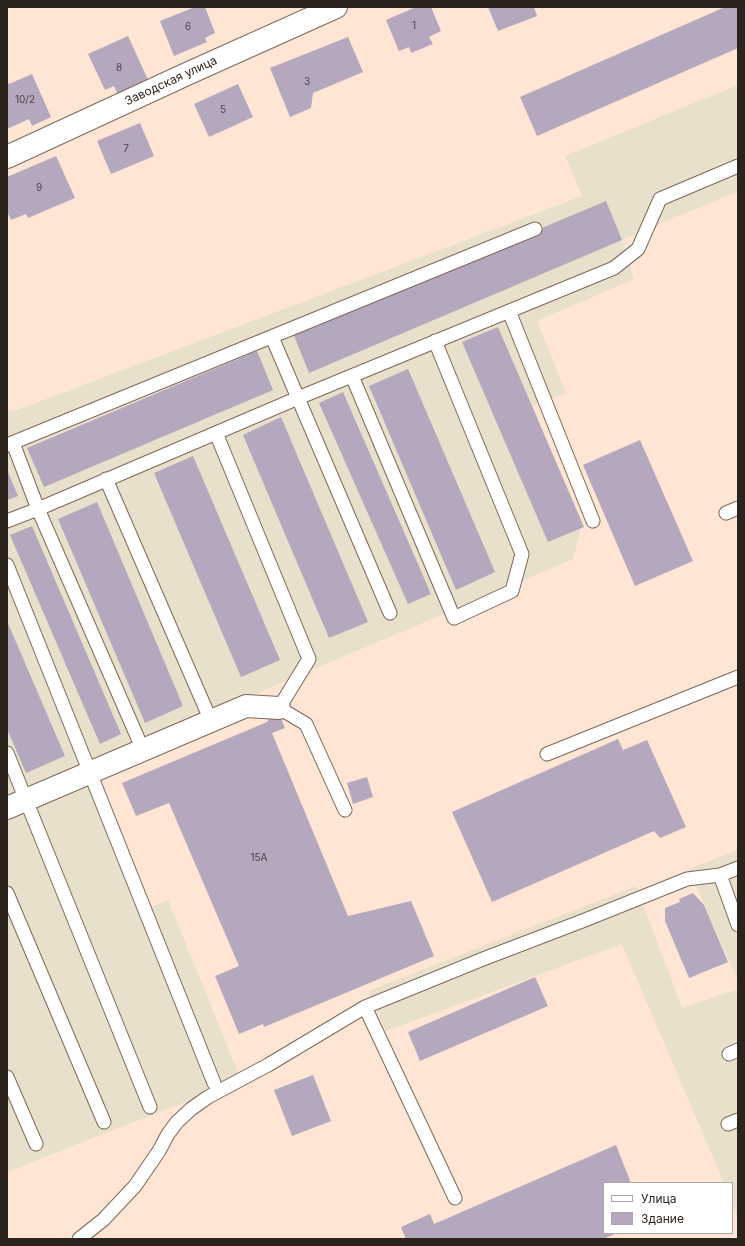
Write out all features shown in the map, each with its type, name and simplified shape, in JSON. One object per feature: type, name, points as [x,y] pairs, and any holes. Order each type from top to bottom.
[{"type":"street","name":"Заводская улица","points":[[7,157],[336,7]]},
{"type":"street","points":[[17,804],[246,706],[279,708]]},
{"type":"lane","points":[[7,521],[298,398],[614,268],[638,249],[660,199],[738,166]]},
{"type":"lane","points":[[142,750],[10,444],[535,229]]},
{"type":"lane","points":[[509,311],[593,521]]},
{"type":"lane","points":[[272,337],[390,613]]},
{"type":"lane","points":[[352,376],[454,618],[512,590],[522,554],[435,341]]},
{"type":"lane","points":[[216,433],[309,659],[279,708],[306,724],[345,810]]},
{"type":"lane","points":[[106,480],[211,722]]},
{"type":"lane","points":[[726,513],[738,508]]},
{"type":"lane","points":[[7,565],[214,1083]]},
{"type":"lane","points":[[547,754],[738,677]]},
{"type":"lane","points":[[7,753],[17,804],[150,1107]]},
{"type":"lane","points":[[79,1239],[103,1220],[135,1186],[159,1151],[168,1134],[177,1122],[191,1109],[208,1097],[268,1065],[365,1007],[483,958],[585,920],[687,879],[720,876],[738,868]]},
{"type":"lane","points":[[720,876],[738,925]]},
{"type":"lane","points":[[7,893],[104,1122]]},
{"type":"lane","points":[[365,1007],[455,1198]]},
{"type":"lane","points":[[7,1077],[36,1144]]},
{"type":"shaded area","points":[[738,85],[738,191],[622,240],[634,279],[537,321],[566,393],[533,406],[581,528],[573,559],[86,766],[141,911],[168,900],[241,1080],[7,1172],[7,411],[20,409],[582,196],[565,156]]},
{"type":"shaded area","points":[[738,850],[738,981],[688,869]]},
{"type":"shaded area","points":[[636,886],[682,1008],[738,989],[738,1217],[733,1205],[733,1182],[724,1182],[622,944],[386,1031],[368,991]]},
{"type":"building","points":[[195,7],[205,7],[215,33],[205,38],[207,42],[174,56],[160,21]]},
{"type":"building","points":[[416,7],[431,7],[441,31],[429,37],[433,44],[411,53],[409,47],[399,51],[386,20]]},
{"type":"building","points":[[488,7],[534,7],[537,16],[498,31]]},
{"type":"building","points":[[725,7],[738,7],[738,48],[537,136],[520,97]]},
{"type":"building","points":[[128,36],[149,82],[118,95],[114,86],[105,90],[88,54]]},
{"type":"building","points":[[348,37],[363,72],[313,93],[311,108],[290,117],[270,68]]},
{"type":"building","points":[[32,74],[51,117],[32,126],[29,119],[7,129],[7,80],[9,84]]},
{"type":"building","points":[[238,84],[253,117],[209,137],[194,104]]},
{"type":"building","points":[[140,123],[154,156],[111,174],[97,141]]},
{"type":"building","points":[[56,156],[75,198],[28,218],[26,214],[11,220],[7,211],[7,177]]},
{"type":"building","points":[[606,201],[622,240],[309,373],[293,333]]},
{"type":"building","points":[[498,327],[584,527],[548,542],[462,342]]},
{"type":"building","points":[[257,351],[273,390],[44,487],[27,448]]},
{"type":"building","points":[[408,369],[495,572],[456,590],[369,386]]},
{"type":"building","points":[[343,392],[431,594],[408,604],[319,403]]},
{"type":"building","points":[[281,417],[368,622],[329,638],[243,435]]},
{"type":"building","points":[[640,440],[693,561],[635,586],[583,465]]},
{"type":"building","points":[[193,456],[280,660],[241,677],[154,473]]},
{"type":"building","points":[[7,470],[18,496],[7,500]]},
{"type":"building","points":[[97,502],[183,706],[145,723],[58,519]]},
{"type":"building","points":[[32,526],[121,734],[100,744],[10,535]]},
{"type":"building","points":[[7,621],[65,756],[26,773],[7,729]]},
{"type":"building","points":[[278,711],[285,728],[272,733],[348,916],[411,901],[434,956],[264,1027],[263,1024],[239,1034],[215,976],[239,966],[169,803],[136,816],[122,783],[267,722],[272,713]]},
{"type":"building","points":[[618,739],[623,750],[647,740],[686,827],[660,838],[654,831],[492,902],[452,812]]},
{"type":"building","points":[[367,777],[373,797],[353,804],[347,783]]},
{"type":"building","points":[[693,893],[704,905],[728,962],[689,978],[665,921],[665,908],[680,902],[679,899]]},
{"type":"building","points":[[535,977],[548,1006],[420,1061],[408,1032]]},
{"type":"building","points":[[313,1075],[331,1121],[292,1136],[274,1090]]},
{"type":"building","points":[[616,1145],[631,1182],[603,1182],[603,1234],[615,1234],[603,1239],[406,1239],[401,1227],[430,1214],[434,1224]]}]
